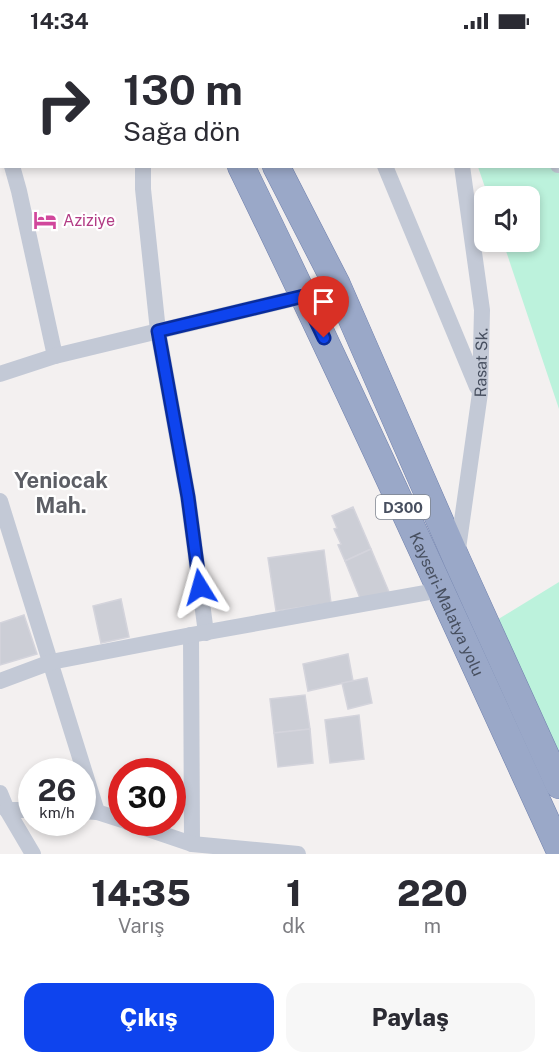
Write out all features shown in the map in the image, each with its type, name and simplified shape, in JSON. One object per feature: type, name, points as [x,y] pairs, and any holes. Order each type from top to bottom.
[{"type":"highway","name":"Kayseri-Malatya yolu","points":[[243,168],[441,590],[559,849]]},
{"type":"highway","name":"Kayseri-Malatya yolu","points":[[277,168],[336,285],[559,785]]},
{"type":"street","points":[[13,168],[55,356]]},
{"type":"street","points":[[143,168],[158,331],[188,497],[198,634],[192,844]]},
{"type":"street","points":[[386,168],[480,393]]},
{"type":"street","name":"Rasat Sk.","points":[[457,560],[480,393],[482,310],[462,168]]},
{"type":"street","points":[[0,374],[55,356],[304,296]]},
{"type":"street","points":[[0,501],[51,662],[76,758]]},
{"type":"street","points":[[0,681],[51,662],[441,590]]},
{"type":"street","points":[[0,793],[33,854]]},
{"type":"street","points":[[8,810],[18,810]]},
{"type":"street","points":[[168,836],[221,851],[298,854]]},
{"type":"green space","points":[[478,168],[559,168],[559,409],[506,252],[540,252],[540,186],[485,186]]},
{"type":"green space","points":[[559,582],[559,785],[487,626]]},
{"type":"building","points":[[353,507],[371,549],[345,561],[338,545],[341,544],[334,529],[337,528],[332,516]]},
{"type":"building","points":[[371,549],[389,592],[362,603],[345,561]]},
{"type":"building","points":[[324,550],[331,603],[276,611],[268,558]]},
{"type":"building","points":[[121,599],[129,637],[101,643],[93,606]]},
{"type":"building","points":[[24,615],[37,654],[0,665],[0,623]]},
{"type":"building","points":[[348,654],[353,681],[308,691],[303,664]]},
{"type":"building","points":[[367,678],[372,703],[348,709],[342,683]]},
{"type":"building","points":[[305,695],[310,729],[274,733],[270,699]]},
{"type":"building","points":[[359,715],[364,759],[330,763],[325,720]]},
{"type":"building","points":[[310,729],[313,763],[278,767],[274,733]]},
{"type":"place","name":"Aziziye","points":[[45,220]]},
{"type":"district","name":"Yeniocak Mah.","points":[[61,492]]},
{"type":"route","points":[[200,587],[188,497],[158,331],[304,296],[324,338]]}]
